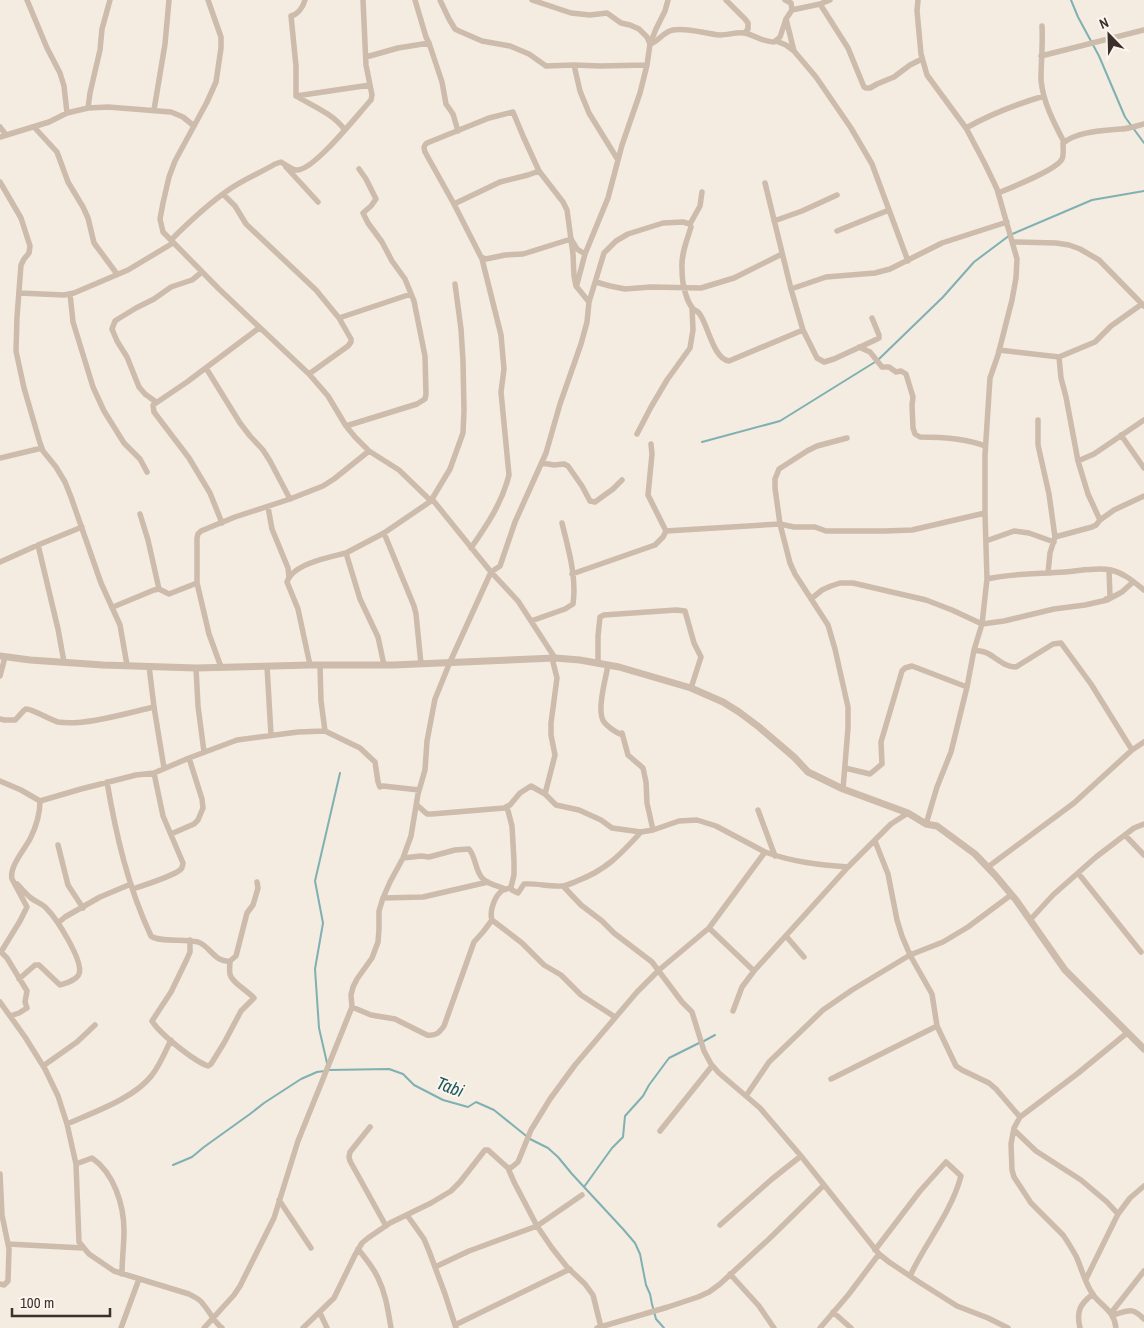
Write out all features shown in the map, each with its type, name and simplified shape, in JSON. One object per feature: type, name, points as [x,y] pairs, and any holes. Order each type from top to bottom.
[{"type":"street","points":[[27,0],[47,48],[60,72],[64,86],[67,113]]},
{"type":"street","points":[[88,108],[100,50],[102,29],[110,0]]},
{"type":"street","points":[[154,110],[165,44],[169,0]]},
{"type":"street","points":[[208,0],[221,36],[216,82],[175,161],[169,177],[162,202],[160,220],[163,232],[259,328],[309,374],[328,396],[346,426],[369,451],[400,470],[431,500],[491,572],[518,601],[555,658],[553,662],[558,678],[551,724],[555,755],[546,794]]},
{"type":"street","points":[[296,96],[296,66],[290,16],[301,9],[305,0]]},
{"type":"street","points":[[281,162],[295,170],[308,166],[328,149],[371,100],[372,95],[366,65],[363,0]]},
{"type":"street","points":[[415,0],[442,82],[446,104],[453,114],[458,131]]},
{"type":"street","points":[[440,0],[455,29],[482,42],[503,45],[529,54],[546,66],[647,66]]},
{"type":"street","points":[[532,0],[571,13],[590,15],[607,13],[621,23],[630,24],[639,29],[650,44]]},
{"type":"street","points":[[576,286],[585,254],[608,198],[622,145],[640,93],[650,44],[668,0]]},
{"type":"street","points":[[726,0],[748,23],[748,29],[744,33]]},
{"type":"street","points":[[776,41],[780,37],[786,19],[792,10],[791,3],[785,0]]},
{"type":"street","points":[[792,10],[830,0]]},
{"type":"street","points":[[918,0],[917,12],[922,59],[927,75],[966,128],[986,164],[998,193],[1017,259],[1012,300],[990,378],[985,446],[987,580],[982,624],[974,650],[951,752],[937,787],[926,824]]},
{"type":"street","points":[[820,4],[848,48],[864,87],[870,88],[894,77],[922,59]]},
{"type":"street","points":[[786,19],[794,51]]},
{"type":"street","points":[[998,193],[1059,164],[1063,157],[1064,142],[1055,126],[1044,96],[1042,81],[1042,26]]},
{"type":"street","points":[[650,44],[667,32],[683,29],[722,35],[744,33],[766,41],[776,41],[794,51],[816,77],[851,128],[872,164],[908,261]]},
{"type":"street","points":[[1042,56],[1144,30]]},
{"type":"street","points":[[366,57],[429,42]]},
{"type":"street","points":[[574,65],[580,91],[589,113],[618,160]]},
{"type":"street","points":[[296,96],[370,85]]},
{"type":"street","points":[[296,96],[331,116],[344,129]]},
{"type":"street","points":[[966,128],[1016,104],[1044,96]]},
{"type":"street","points":[[0,127],[3,136],[49,122],[67,113],[88,108],[108,107],[171,112],[183,117],[194,126]]},
{"type":"street","points":[[471,548],[491,518],[509,475],[501,392],[504,369],[503,345],[481,257],[454,204],[424,152],[424,145],[489,118],[513,112],[540,171],[567,210],[576,286],[590,302]]},
{"type":"street","points":[[1064,142],[1096,131],[1123,129],[1144,124]]},
{"type":"street","points":[[34,126],[57,152],[68,182],[88,218],[94,243],[117,274]]},
{"type":"street","points":[[19,293],[70,294],[128,270],[172,242],[189,222],[223,194],[244,180],[281,162]]},
{"type":"street","points":[[281,162],[318,202]]},
{"type":"street","points":[[346,426],[417,404],[425,399],[426,394],[425,356],[414,301],[405,280],[382,242],[368,224],[363,213],[376,198],[359,169]]},
{"type":"street","points":[[454,204],[500,182],[540,171]]},
{"type":"street","points":[[0,182],[21,218],[30,246],[30,250],[21,265],[17,317],[16,351],[24,388],[42,448],[65,482],[101,583],[120,625],[128,666]]},
{"type":"street","points":[[765,183],[803,330],[817,358],[824,362],[834,359],[879,338],[880,335],[872,318]]},
{"type":"street","points":[[702,192],[700,206],[690,224],[691,227],[685,246],[682,267],[684,288],[692,308],[699,314],[719,354],[726,361],[729,361],[803,330]]},
{"type":"street","points":[[223,194],[235,206],[246,224],[316,290],[339,318],[351,339],[348,346],[309,374]]},
{"type":"street","points":[[774,221],[802,211],[837,194]]},
{"type":"street","points":[[837,231],[889,210]]},
{"type":"street","points":[[204,1328],[240,1286],[274,1218],[298,1141],[352,1007],[351,995],[353,987],[372,958],[378,942],[379,911],[383,898],[403,858],[411,836],[419,790],[425,770],[427,741],[435,699],[491,572],[500,566],[515,522],[546,453],[560,404],[581,344],[590,302],[604,253],[616,241],[628,234],[663,223],[683,222],[690,224]]},
{"type":"street","points":[[791,289],[826,276],[875,273],[890,269],[942,243],[1007,222]]},
{"type":"street","points":[[571,239],[577,249],[585,254]]},
{"type":"street","points":[[481,257],[486,259],[523,254],[571,239]]},
{"type":"street","points":[[999,350],[1059,357],[1095,342],[1111,326],[1143,305],[1099,260],[1080,249],[1056,243],[1013,242]]},
{"type":"street","points":[[596,282],[625,289],[651,287],[700,288],[734,278],[782,254]]},
{"type":"street","points":[[156,402],[144,394],[139,387],[127,358],[112,330],[115,321],[172,287],[192,280],[202,272]]},
{"type":"street","points":[[289,577],[312,562],[346,553],[384,533],[431,500],[450,469],[463,433],[464,411],[461,329],[455,284]]},
{"type":"street","points":[[70,294],[73,322],[93,387],[104,411],[124,443],[140,459],[147,472]]},
{"type":"street","points":[[339,318],[411,294]]},
{"type":"street","points":[[637,434],[663,387],[690,348],[693,330],[692,308]]},
{"type":"street","points":[[222,522],[210,493],[189,458],[154,412],[153,405],[259,328]]},
{"type":"street","points":[[870,352],[873,341]]},
{"type":"street","points":[[859,348],[870,352],[882,367],[889,367],[896,372],[901,371],[906,374],[914,397],[912,405],[913,428],[917,435],[920,437],[940,437],[974,442],[985,446]]},
{"type":"street","points":[[1059,357],[1061,378],[1078,461],[1088,494],[1100,520]]},
{"type":"street","points":[[206,368],[240,423],[270,460],[290,499]]},
{"type":"street","points":[[1038,420],[1038,445],[1048,494],[1054,539],[1050,553],[1048,573]]},
{"type":"street","points":[[1078,461],[1094,454],[1144,420]]},
{"type":"street","points":[[1121,435],[1144,468]]},
{"type":"street","points":[[843,789],[848,707],[843,680],[828,626],[790,563],[780,524],[775,478],[779,469],[807,451],[817,446],[848,438]]},
{"type":"street","points":[[572,574],[655,546],[664,537],[666,531],[648,495],[652,454],[650,444]]},
{"type":"street","points":[[0,458],[42,448]]},
{"type":"street","points":[[221,668],[209,634],[197,583],[198,534],[222,522],[323,486],[369,451]]},
{"type":"street","points":[[542,463],[564,464],[568,466],[590,501],[595,502],[622,480]]},
{"type":"street","points":[[986,541],[1014,531],[1054,539],[1092,527],[1114,510],[1144,496]]},
{"type":"street","points":[[268,507],[272,529],[288,568],[289,577],[287,582],[298,609],[310,665]]},
{"type":"street","points":[[666,531],[780,524],[794,527],[815,527],[826,530],[885,532],[912,530],[985,513]]},
{"type":"street","points":[[140,514],[159,589]]},
{"type":"street","points":[[531,621],[565,609],[572,604],[574,593],[572,574],[562,523]]},
{"type":"street","points":[[0,562],[82,527]]},
{"type":"street","points":[[384,533],[414,606],[421,664]]},
{"type":"street","points":[[38,545],[64,662]]},
{"type":"street","points":[[346,553],[360,599],[378,636],[384,665]]},
{"type":"street","points":[[987,580],[1003,576],[1102,569],[1124,575],[1144,590]]},
{"type":"street","points":[[1085,605],[1110,597],[1109,570]]},
{"type":"street","points":[[812,599],[822,590],[831,586],[840,583],[853,583],[926,600],[982,624],[1004,621],[1054,608],[1085,605],[1107,600],[1122,592],[1133,582]]},
{"type":"street","points":[[113,607],[147,592],[159,589],[169,594],[197,583]]},
{"type":"street","points":[[598,663],[600,617],[604,615],[642,612],[685,611],[694,643],[701,657],[691,688]]},
{"type":"street","points":[[974,650],[985,652],[1010,667],[1016,667],[1053,644],[1061,643],[1091,684],[1132,750]]},
{"type":"street","points":[[0,676],[3,656],[128,666],[196,668],[421,664],[555,658],[608,665],[691,688],[723,702],[739,712],[778,743],[808,772],[843,789],[908,813],[926,824],[937,826],[963,844],[988,867],[1011,895],[1065,970],[1144,1049]]},
{"type":"street","points":[[320,665],[321,701],[325,731]]},
{"type":"street","points":[[608,665],[601,715],[604,723],[612,730],[620,734],[622,732],[628,755],[643,768],[647,803],[653,830]]},
{"type":"street","points":[[149,666],[164,768]]},
{"type":"street","points":[[267,666],[271,735]]},
{"type":"street","points":[[845,768],[870,774],[882,764],[881,742],[902,671],[905,668],[912,666],[967,687]]},
{"type":"street","points":[[196,668],[198,706],[204,752]]},
{"type":"street","points":[[0,719],[13,721],[24,711],[31,709],[46,718],[59,722],[87,722],[154,707]]},
{"type":"street","points":[[0,781],[40,801],[107,782],[154,773],[237,740],[298,732],[325,731],[360,748],[375,762],[380,787],[419,790]]},
{"type":"street","points":[[988,867],[1074,803],[1132,750],[1144,742]]},
{"type":"street","points":[[171,834],[194,824],[198,820],[203,808],[189,758]]},
{"type":"street","points":[[58,923],[65,917],[100,898],[132,887],[152,883],[182,869],[182,863],[160,804],[154,773]]},
{"type":"street","points":[[107,782],[114,826],[132,887],[149,931],[154,938],[159,940],[190,940],[204,944],[216,957],[225,962],[230,961],[236,956],[247,913],[253,905],[258,888],[257,882]]},
{"type":"street","points":[[417,804],[427,814],[507,807],[520,793],[531,786],[546,794],[556,805],[579,810],[612,828],[641,832],[679,821],[698,820],[716,826],[775,856],[815,865],[848,867]]},
{"type":"street","points":[[27,907],[12,879],[12,872],[30,839],[40,812],[40,801]]},
{"type":"street","points":[[507,807],[512,826],[514,875],[508,888],[498,894],[490,915],[492,920],[522,943],[544,966],[561,975],[581,995],[615,1017]]},
{"type":"street","points":[[758,810],[775,856]]},
{"type":"street","points":[[733,1011],[742,987],[754,971],[848,867],[890,824],[908,813]]},
{"type":"street","points":[[1030,920],[1053,895],[1096,857],[1134,828],[1144,824]]},
{"type":"street","points":[[403,858],[429,857],[455,850],[469,849],[473,854],[480,876],[484,880],[518,893],[524,884],[532,883],[564,887],[584,879],[613,862],[641,832]]},
{"type":"street","points":[[1125,835],[1144,855]]},
{"type":"street","points":[[875,841],[888,874],[897,920],[910,955],[932,994],[937,1026],[956,1066],[989,1083],[1020,1117]]},
{"type":"street","points":[[58,845],[68,885],[83,908]]},
{"type":"street","points":[[508,1168],[518,1162],[531,1130],[550,1099],[575,1065],[637,992],[659,970],[709,928],[765,852]]},
{"type":"street","points":[[1078,873],[1141,952]]},
{"type":"street","points":[[12,879],[30,897],[46,908],[58,923],[71,944],[80,972],[71,981],[60,985],[39,965],[35,965],[19,979]]},
{"type":"street","points":[[383,898],[423,897],[488,882]]},
{"type":"street","points":[[564,887],[581,905],[652,962],[659,970],[682,1002],[692,1012],[704,1051],[712,1066],[760,1108],[824,1184],[877,1252],[918,1282],[957,1306],[1008,1328]]},
{"type":"street","points":[[746,1096],[769,1062],[823,1010],[910,955],[943,942],[968,927],[1011,895]]},
{"type":"street","points":[[10,1016],[27,1008],[25,1002],[27,992],[7,958],[1,952],[20,921],[30,897]]},
{"type":"street","points":[[352,1007],[371,1015],[395,1019],[427,1035],[438,1034],[444,1026],[474,942],[492,920]]},
{"type":"street","points":[[709,928],[754,971]]},
{"type":"street","points":[[786,936],[804,957]]},
{"type":"street","points":[[190,940],[190,952],[187,959],[171,992],[152,1020],[171,1040],[208,1066],[224,1043],[241,1011],[254,998],[230,976],[230,961]]},
{"type":"street","points":[[0,1002],[43,1066],[58,1096],[67,1124],[76,1164],[79,1242],[83,1248],[106,1267],[194,1297],[203,1304],[222,1328]]},
{"type":"street","points":[[43,1066],[77,1042],[95,1026]]},
{"type":"street","points":[[831,1079],[937,1026]]},
{"type":"street","points":[[1116,1328],[1112,1314],[1093,1294],[1076,1255],[1063,1235],[1031,1203],[1014,1177],[1011,1144],[1014,1130],[1020,1117],[1127,1033]]},
{"type":"street","points":[[67,1124],[142,1087],[153,1074],[171,1040]]},
{"type":"street","points":[[660,1131],[712,1066]]},
{"type":"street","points":[[370,1127],[350,1152],[349,1157],[386,1226]]},
{"type":"street","points":[[1014,1130],[1036,1151],[1081,1180],[1118,1214]]},
{"type":"street","points":[[302,1328],[334,1298],[358,1249],[368,1238],[386,1226],[451,1191],[486,1150],[508,1168],[537,1226],[561,1261],[585,1284],[592,1294],[599,1328],[709,1292],[769,1239],[824,1184]]},
{"type":"street","points":[[720,1225],[801,1156]]},
{"type":"street","points":[[76,1164],[92,1158],[98,1162],[116,1190],[123,1217],[122,1274]]},
{"type":"street","points":[[820,1328],[849,1294],[920,1190],[946,1162],[960,1176],[957,1190],[910,1276]]},
{"type":"street","points":[[0,1174],[2,1215],[9,1249],[8,1281],[4,1285],[0,1284]]},
{"type":"street","points":[[1086,1280],[1118,1214],[1130,1198],[1144,1186]]},
{"type":"street","points":[[435,1267],[468,1251],[537,1226],[582,1195]]},
{"type":"street","points":[[279,1200],[310,1248]]},
{"type":"street","points":[[407,1215],[424,1239],[456,1327],[570,1270]]},
{"type":"street","points":[[8,1244],[83,1248]]},
{"type":"street","points":[[358,1249],[374,1269],[379,1279],[385,1296],[391,1328]]},
{"type":"street","points":[[1081,1267],[1094,1266]]},
{"type":"street","points":[[1112,1314],[1144,1271]]},
{"type":"street","points":[[730,1274],[759,1306],[774,1328]]},
{"type":"street","points":[[121,1328],[139,1279]]},
{"type":"street","points":[[1080,1328],[1078,1312],[1083,1301],[1093,1294]]},
{"type":"street","points":[[1112,1314],[1131,1310],[1136,1311],[1144,1319]]},
{"type":"street","points":[[833,1312],[851,1328]]},
{"type":"street","points":[[320,1313],[327,1328]]},
{"type":"waterway","points":[[1071,0],[1099,56],[1125,117],[1144,143]]},
{"type":"waterway","points":[[879,359],[943,297],[974,262],[1010,235],[1092,200],[1144,191]]},
{"type":"waterway","points":[[702,442],[780,421],[875,362]]},
{"type":"waterway","points":[[327,1063],[319,1028],[315,969],[323,923],[315,881],[340,773]]},
{"type":"waterway","points":[[704,1041],[715,1035]]},
{"type":"waterway","points":[[584,1187],[612,1148],[623,1137],[625,1116],[643,1096],[669,1058],[699,1043]]},
{"type":"waterway","name":"Tabi","points":[[329,1070],[389,1069],[403,1074],[414,1085],[443,1100],[468,1107],[476,1102],[494,1110],[530,1139],[548,1148],[635,1243],[640,1254],[646,1285],[656,1319],[664,1328]]},
{"type":"waterway","name":"Tabi","points":[[173,1165],[192,1157],[264,1103],[301,1079],[317,1072],[325,1071]]}]
